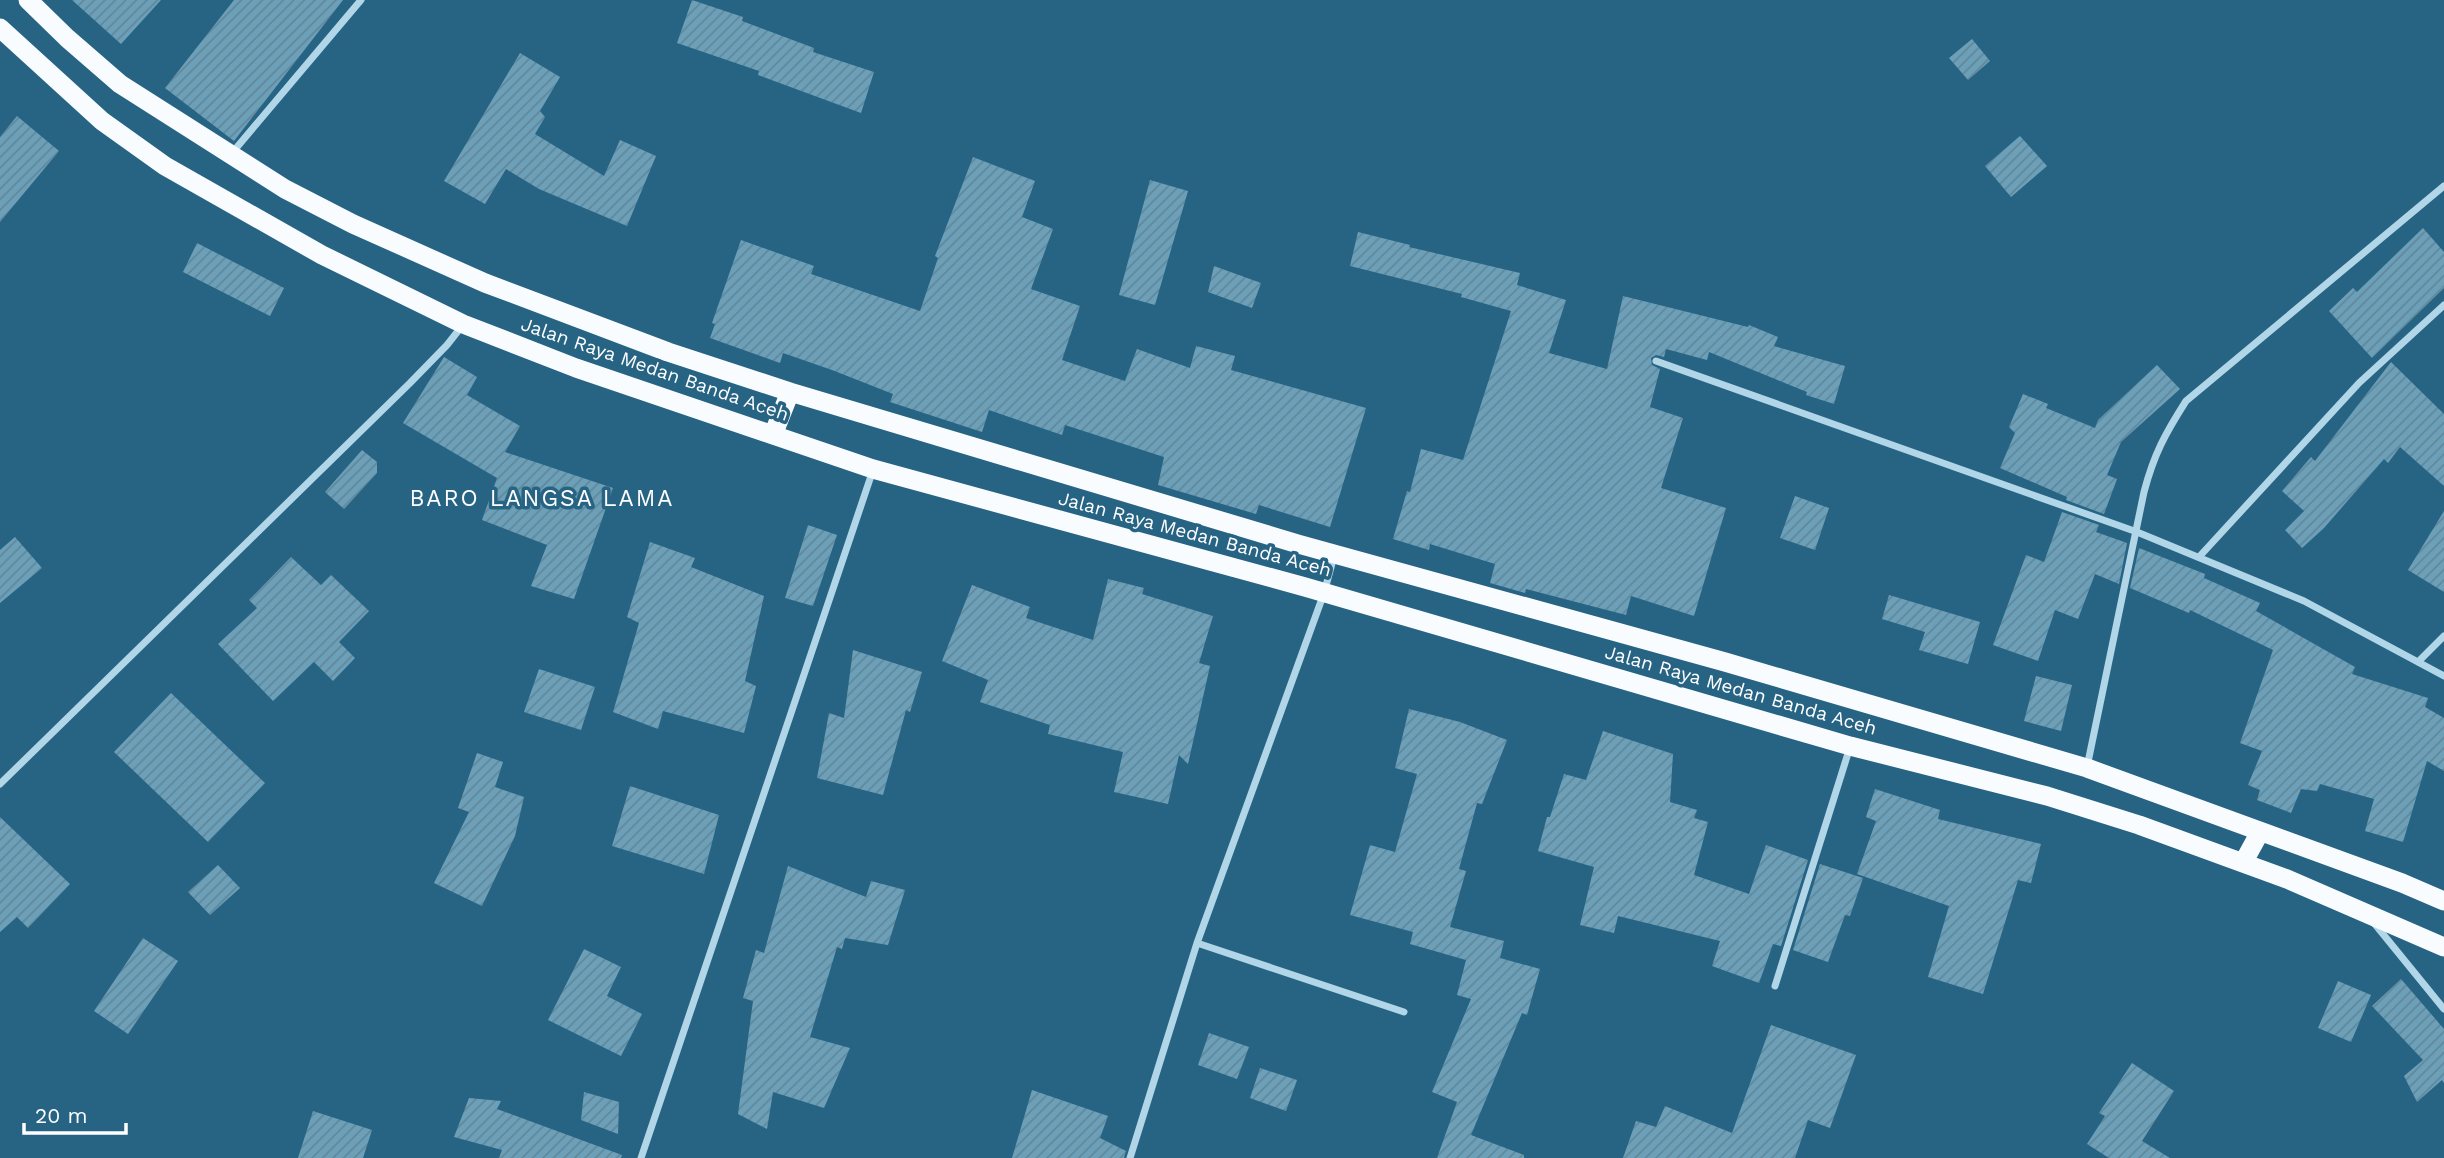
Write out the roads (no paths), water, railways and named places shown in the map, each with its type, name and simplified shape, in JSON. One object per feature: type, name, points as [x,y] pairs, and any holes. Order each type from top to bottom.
[{"type":"highway","name":"Jalan Raya Medan Banda Aceh","points":[[28,0],[120,84],[285,188],[353,224],[485,283],[667,352],[790,392],[1245,528],[1725,662],[2087,768],[2402,883],[2444,901]]},
{"type":"highway","name":"Jalan Raya Medan Banda Aceh","points":[[0,28],[102,121],[165,166],[321,255],[463,324],[576,368],[873,469],[1324,593],[1850,746],[2047,796],[2139,825],[2287,879],[2444,947]]},
{"type":"highway","points":[[773,435],[790,392]]},
{"type":"highway","points":[[2243,863],[2260,832]]},
{"type":"street","points":[[231,154],[361,0]]},
{"type":"street","points":[[2087,768],[2152,460],[2165,435],[2186,401],[2444,186]]},
{"type":"street","points":[[2199,557],[2359,383],[2444,305]]},
{"type":"street","points":[[0,784],[410,383],[447,345],[463,324]]},
{"type":"street","points":[[1656,361],[2137,532],[2304,601],[2444,676]]},
{"type":"street","points":[[641,1158],[873,469]]},
{"type":"street","points":[[1130,1158],[1197,943],[1324,593],[1335,553]]},
{"type":"street","points":[[2418,662],[2444,636]]},
{"type":"street","points":[[1775,986],[1850,746]]},
{"type":"street","points":[[2367,915],[2444,1009]]},
{"type":"street","points":[[1197,943],[1404,1012]]},
{"type":"district","name":"BARO LANGSA LAMA","points":[[542,498]]}]
